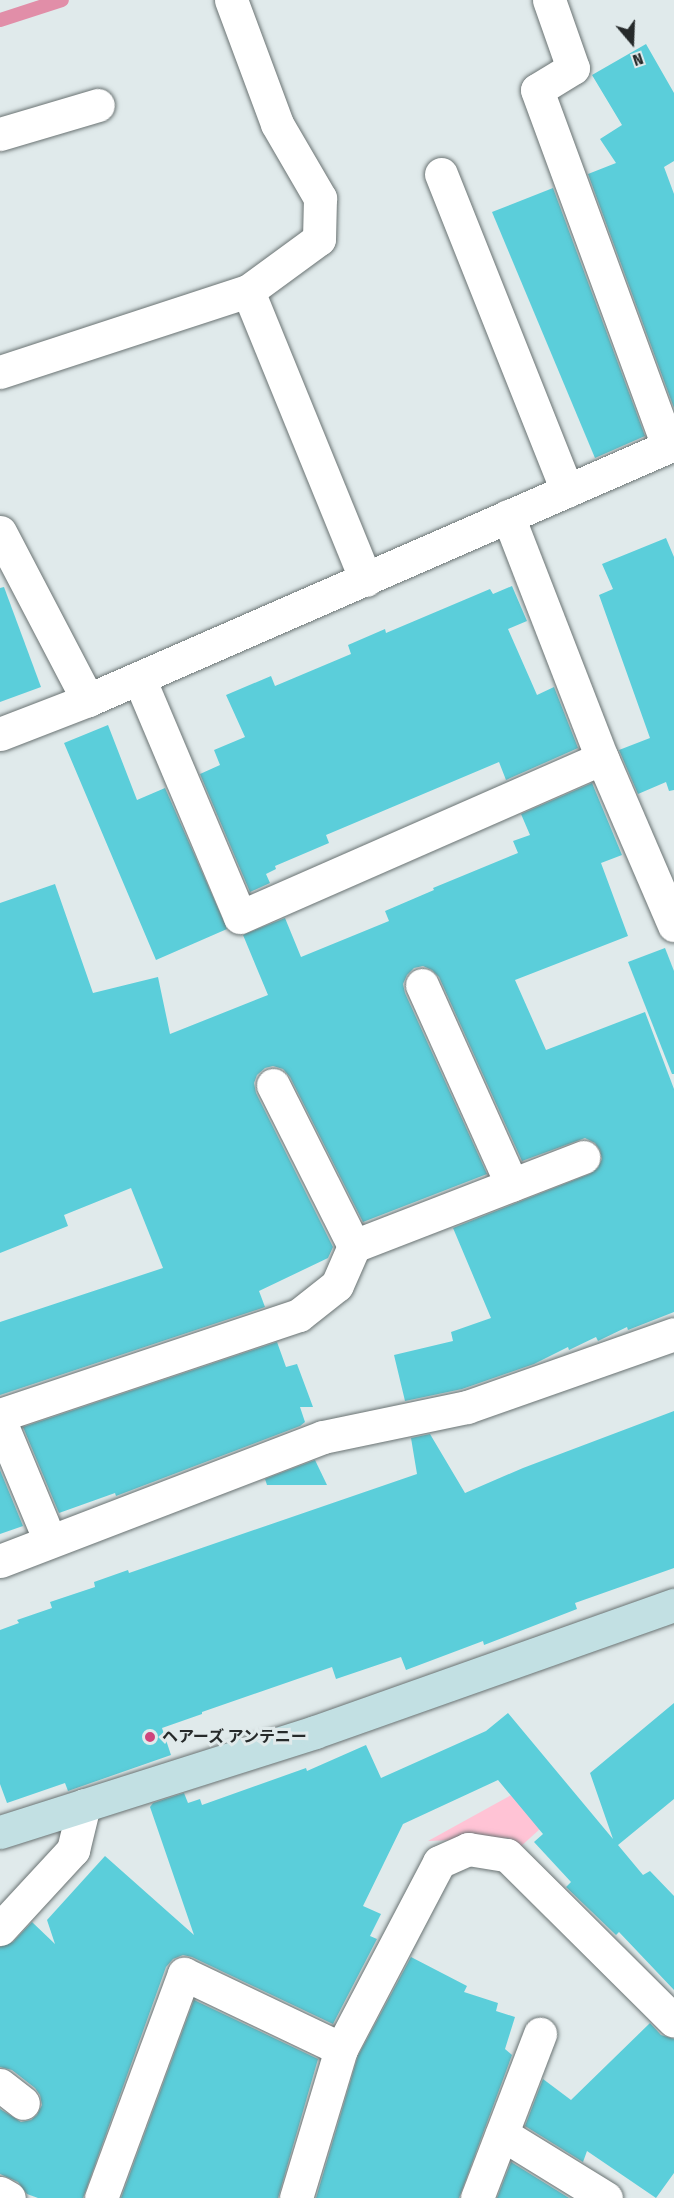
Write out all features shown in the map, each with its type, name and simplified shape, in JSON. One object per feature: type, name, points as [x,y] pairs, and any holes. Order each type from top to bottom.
[{"type":"street","points":[[0,372],[248,291],[319,239],[320,198],[277,124],[231,0]]},
{"type":"street","points":[[0,734],[88,700],[671,445],[537,90],[573,68],[549,0]]},
{"type":"street","points":[[0,134],[98,105]]},
{"type":"street","points":[[441,174],[567,490]]},
{"type":"street","points":[[248,291],[366,580]]},
{"type":"street","points":[[508,516],[602,758],[674,925]]},
{"type":"street","points":[[0,532],[88,700]]},
{"type":"street","points":[[139,678],[240,917],[602,758]]},
{"type":"street","points":[[422,985],[512,1185]]},
{"type":"street","points":[[273,1085],[354,1246]]},
{"type":"street","points":[[0,1415],[299,1315],[337,1286],[354,1246],[583,1157]]},
{"type":"street","points":[[0,1561],[323,1437],[467,1407],[674,1334]]},
{"type":"street","points":[[0,1421],[50,1541]]},
{"type":"street","points":[[0,1832],[315,1732],[674,1605]]},
{"type":"street","points":[[0,1929],[74,1850],[84,1805]]},
{"type":"street","points":[[296,2198],[341,2049],[439,1862],[468,1850],[507,1855],[674,2021]]},
{"type":"street","points":[[101,2198],[184,1974],[341,2049]]},
{"type":"street","points":[[477,2198],[540,2034]]},
{"type":"street","points":[[502,2134],[606,2198]]},
{"type":"street","points":[[0,2193],[9,2198]]},
{"type":"shaded area","points":[[551,1773],[574,1798],[519,1848],[508,1838],[428,1841]]},
{"type":"building","points":[[646,44],[674,93],[674,161],[664,167],[674,194],[674,408],[588,174],[616,163],[600,139],[622,125],[592,75]]},
{"type":"building","points":[[553,188],[645,436],[595,458],[492,212]]},
{"type":"building","points":[[666,538],[674,557],[674,790],[669,791],[666,782],[638,794],[619,750],[650,738],[599,595],[613,589],[602,564]]},
{"type":"building","points":[[512,586],[527,621],[508,629],[537,695],[554,687],[578,748],[506,780],[499,762],[326,835],[329,843],[275,866],[276,869],[266,874],[270,883],[250,892],[200,774],[220,765],[214,750],[245,737],[226,695],[271,676],[275,686],[351,654],[348,645],[385,629],[386,633],[490,589],[493,594]]},
{"type":"building","points":[[4,587],[41,687],[0,702],[0,588]]},
{"type":"building","points":[[108,725],[137,800],[165,788],[227,929],[156,960],[64,743]]},
{"type":"building","points":[[592,783],[622,855],[601,863],[628,936],[515,980],[546,1050],[645,1012],[674,1089],[674,1312],[628,1330],[627,1327],[598,1341],[596,1337],[569,1350],[568,1347],[534,1364],[462,1389],[405,1401],[394,1355],[453,1341],[451,1332],[491,1318],[453,1228],[590,1174],[598,1168],[602,1159],[595,1143],[585,1138],[522,1161],[439,977],[432,970],[423,966],[414,968],[407,975],[403,984],[405,993],[487,1174],[363,1222],[290,1077],[283,1069],[273,1066],[265,1068],[257,1075],[254,1083],[256,1093],[333,1247],[328,1258],[259,1291],[265,1307],[0,1395],[0,1322],[163,1268],[131,1188],[64,1215],[68,1226],[0,1253],[0,903],[55,884],[93,993],[158,977],[170,1034],[268,995],[243,935],[285,918],[301,957],[389,921],[385,911],[434,890],[433,888],[518,853],[513,841],[530,835],[521,814]]},
{"type":"building","points":[[665,948],[674,971],[674,1074],[672,1074],[628,962]]},
{"type":"building","points":[[277,1342],[286,1367],[297,1364],[313,1407],[300,1407],[305,1422],[300,1426],[116,1496],[115,1493],[59,1513],[23,1427]]},
{"type":"building","points":[[674,1411],[674,1568],[575,1603],[577,1609],[484,1645],[483,1641],[406,1670],[401,1657],[336,1679],[332,1667],[202,1712],[202,1714],[162,1728],[171,1755],[68,1791],[65,1783],[7,1803],[0,1784],[0,1630],[19,1623],[17,1620],[52,1608],[50,1602],[95,1587],[94,1582],[128,1570],[129,1573],[417,1474],[411,1438],[430,1434],[465,1493],[523,1468]]},
{"type":"building","points":[[315,1460],[327,1485],[267,1485],[265,1479]]},
{"type":"building","points":[[0,1470],[23,1526],[0,1534]]},
{"type":"building","points":[[674,1703],[674,1799],[618,1845],[643,1875],[650,1871],[674,1896],[674,1990],[619,1932],[616,1935],[566,1887],[571,1882],[534,1842],[543,1834],[498,1780],[403,1824],[363,1906],[381,1914],[370,1936],[377,1939],[333,2024],[192,1957],[183,1955],[173,1959],[166,1967],[83,2198],[38,2198],[27,2194],[18,2182],[0,2174],[0,2109],[21,2122],[31,2120],[37,2115],[42,2105],[40,2095],[35,2088],[12,2070],[0,2067],[0,1947],[13,1942],[32,1922],[55,1944],[47,1920],[105,1856],[194,1935],[150,1807],[153,1803],[184,1793],[188,1803],[200,1799],[202,1805],[306,1768],[307,1771],[366,1745],[381,1778],[486,1731],[508,1713],[613,1839],[590,1773]]},
{"type":"building","points":[[411,1957],[467,1986],[464,1992],[498,2003],[496,2011],[515,2017],[505,2049],[512,2055],[459,2198],[316,2198],[358,2056]]},
{"type":"building","points":[[194,2000],[318,2059],[278,2198],[121,2198]]},
{"type":"building","points":[[650,2023],[661,2035],[674,2039],[674,2173],[656,2198],[587,2151],[583,2162],[525,2126],[543,2079],[571,2100]]},
{"type":"building","points":[[511,2162],[569,2198],[497,2198]]},
{"type":"waterway","points":[[0,20],[62,0]]},
{"type":"place","name":"ヘアーズ アンテニー","points":[[150,1737]]}]
